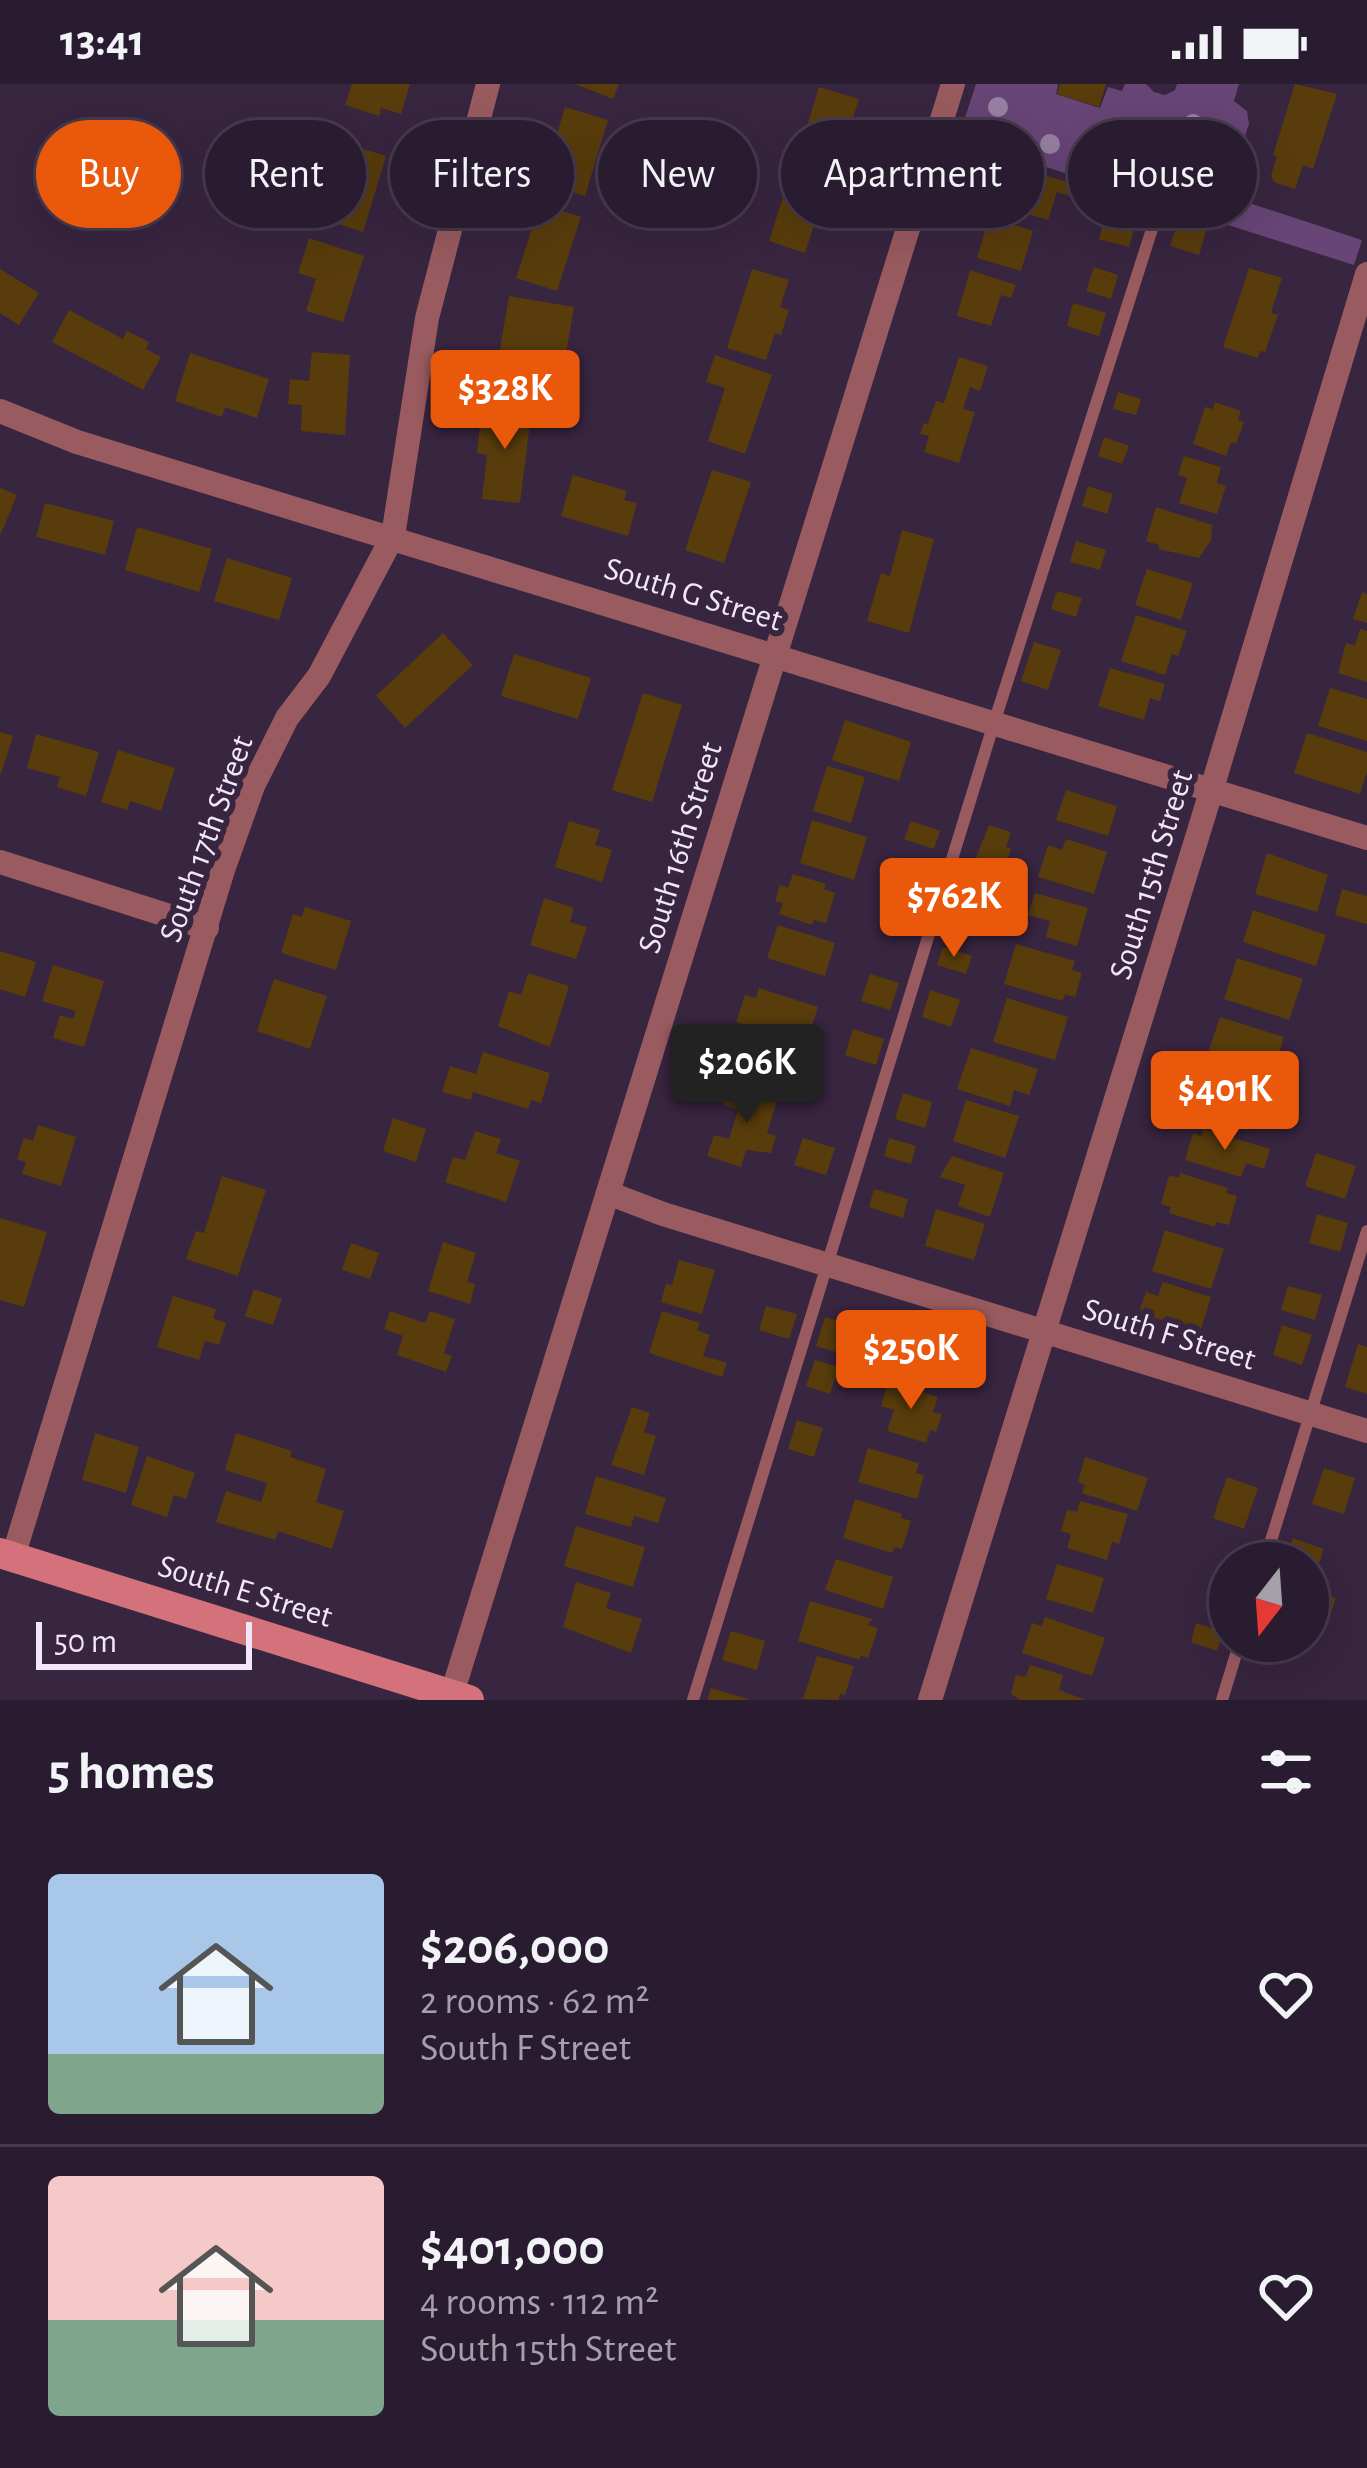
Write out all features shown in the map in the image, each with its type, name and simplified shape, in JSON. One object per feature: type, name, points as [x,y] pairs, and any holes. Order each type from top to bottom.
[{"type":"street","name":"South 17th Street","points":[[6,1555],[253,786],[287,718],[319,676],[393,536],[427,318],[488,84]]},
{"type":"street","name":"South 16th Street","points":[[457,1698],[608,1193],[953,84]]},
{"type":"street","name":"South 15th Street","points":[[930,1700],[1367,274]]},
{"type":"street","name":"South G Street","points":[[0,411],[77,442],[1367,838]]},
{"type":"street","points":[[0,862],[207,928]]},
{"type":"street","name":"South F Street","points":[[608,1193],[1367,1431]]},
{"type":"street","name":"South E Street","points":[[6,1555],[457,1698]]},
{"type":"lane","points":[[693,1700],[994,723],[1152,228]]},
{"type":"lane","points":[[1270,1542],[1367,1231]]},
{"type":"lane","points":[[1222,1700],[1234,1662]]},
{"type":"shaded area","points":[[976,84],[1058,84],[1056,94],[1100,108],[1108,87],[1122,91],[1125,84],[1146,84],[1165,95],[1177,84],[1239,84],[1234,101],[1247,111],[1248,120],[1068,120],[1068,174],[1044,166],[1044,120],[964,120]]},
{"type":"shaded area","points":[[1257,206],[1362,240],[1354,265],[1238,228],[1257,228]]},
{"type":"building","points":[[352,84],[410,84],[401,114],[381,108],[379,116],[345,105]]},
{"type":"building","points":[[575,84],[619,84],[613,99]]},
{"type":"building","points":[[1060,84],[1106,84],[1099,107],[1057,94]]},
{"type":"building","points":[[1295,84],[1337,94],[1313,169],[1303,165],[1295,189],[1274,182],[1271,176]]},
{"type":"building","points":[[819,87],[859,99],[852,120],[809,120]]},
{"type":"building","points":[[565,107],[608,120],[598,120],[598,153],[585,196],[574,193],[574,120],[561,120]]},
{"type":"building","points":[[366,150],[386,156],[366,222]]},
{"type":"building","points":[[1044,175],[1068,182],[1068,195],[1057,192],[1048,220],[1044,219]]},
{"type":"building","points":[[781,203],[781,228],[813,228],[805,253],[769,241]]},
{"type":"building","points":[[574,215],[581,217],[557,291],[516,278],[532,228],[574,228]]},
{"type":"building","points":[[986,228],[1033,231],[1021,271],[977,258]]},
{"type":"building","points":[[1102,228],[1135,228],[1129,247],[1099,239]]},
{"type":"building","points":[[1176,228],[1207,228],[1199,255],[1170,246]]},
{"type":"building","points":[[309,238],[364,256],[343,322],[306,311],[316,279],[298,273]]},
{"type":"building","points":[[1094,267],[1118,275],[1111,299],[1086,291]]},
{"type":"building","points":[[1249,268],[1282,278],[1271,313],[1278,315],[1265,352],[1260,351],[1258,358],[1223,347]]},
{"type":"building","points":[[0,269],[39,293],[19,325],[0,313]]},
{"type":"building","points":[[752,269],[789,280],[780,307],[789,310],[766,360],[727,348]]},
{"type":"building","points":[[970,270],[1016,285],[1011,298],[1001,295],[991,326],[957,316]]},
{"type":"building","points":[[509,296],[574,307],[565,359],[542,355],[538,379],[496,372]]},
{"type":"building","points":[[1073,303],[1106,313],[1099,336],[1067,326]]},
{"type":"building","points":[[69,310],[123,339],[127,331],[149,342],[146,349],[161,357],[143,390],[52,342]]},
{"type":"building","points":[[312,352],[350,355],[345,435],[301,431],[302,405],[288,404],[290,379],[309,381]]},
{"type":"building","points":[[190,353],[269,379],[257,418],[225,407],[222,417],[175,401]]},
{"type":"building","points":[[715,355],[772,375],[745,454],[708,441],[725,388],[706,382]]},
{"type":"building","points":[[959,357],[988,366],[980,391],[970,387],[963,409],[975,412],[959,463],[924,452],[929,436],[920,434],[936,401],[944,403]]},
{"type":"building","points":[[1118,392],[1141,399],[1136,415],[1113,409]]},
{"type":"building","points":[[1215,402],[1241,411],[1238,420],[1244,422],[1226,456],[1193,444],[1205,407],[1213,409]]},
{"type":"building","points":[[492,403],[532,408],[520,503],[482,499],[487,455],[477,453],[480,424],[490,426]]},
{"type":"building","points":[[1104,437],[1129,446],[1122,464],[1098,456]]},
{"type":"building","points":[[1184,456],[1221,467],[1217,483],[1226,486],[1217,514],[1179,503],[1187,478],[1178,475]]},
{"type":"building","points":[[712,470],[751,482],[724,563],[685,550]]},
{"type":"building","points":[[573,475],[627,491],[624,500],[637,503],[628,536],[561,516]]},
{"type":"building","points":[[1088,486],[1113,494],[1107,514],[1082,506]]},
{"type":"building","points":[[0,488],[17,495],[0,536]]},
{"type":"building","points":[[45,503],[114,521],[105,555],[36,537]]},
{"type":"building","points":[[1156,507],[1212,525],[1211,540],[1199,558],[1158,549],[1159,545],[1146,541]]},
{"type":"building","points":[[137,527],[212,549],[199,592],[125,570]]},
{"type":"building","points":[[902,530],[934,539],[909,633],[867,621],[881,573],[890,576]]},
{"type":"building","points":[[1076,541],[1106,550],[1100,570],[1070,562]]},
{"type":"building","points":[[227,558],[292,578],[279,620],[214,601]]},
{"type":"building","points":[[1147,569],[1193,583],[1181,620],[1135,605]]},
{"type":"building","points":[[1057,591],[1082,598],[1076,617],[1051,609]]},
{"type":"building","points":[[1362,592],[1367,594],[1367,623],[1353,619]]},
{"type":"building","points":[[1136,615],[1187,631],[1165,675],[1121,661]]},
{"type":"building","points":[[1360,629],[1367,631],[1367,682],[1338,673],[1346,643],[1355,645]]},
{"type":"building","points":[[443,633],[473,665],[405,728],[376,696]]},
{"type":"building","points":[[1034,642],[1061,650],[1048,690],[1021,681]]},
{"type":"building","points":[[514,654],[591,678],[578,719],[501,696]]},
{"type":"building","points":[[1110,668],[1165,684],[1160,701],[1150,698],[1144,720],[1098,706]]},
{"type":"building","points":[[1330,688],[1367,699],[1367,741],[1318,726]]},
{"type":"building","points":[[643,693],[682,705],[652,802],[612,790]]},
{"type":"building","points":[[845,720],[911,742],[899,781],[832,760]]},
{"type":"building","points":[[0,732],[13,736],[1,774],[0,774]]},
{"type":"building","points":[[1307,733],[1367,752],[1360,794],[1294,773]]},
{"type":"building","points":[[36,734],[99,752],[86,796],[57,787],[60,777],[27,768]]},
{"type":"building","points":[[118,750],[175,768],[161,811],[130,801],[127,810],[101,802]]},
{"type":"building","points":[[827,766],[865,777],[851,823],[813,811]]},
{"type":"building","points":[[1066,790],[1117,806],[1108,836],[1056,820]]},
{"type":"building","points":[[812,820],[867,837],[854,880],[800,863]]},
{"type":"building","points":[[569,821],[600,830],[595,845],[612,850],[602,882],[555,867]]},
{"type":"building","points":[[911,821],[940,831],[934,849],[904,839]]},
{"type":"building","points":[[989,825],[1011,832],[1004,870],[975,860]]},
{"type":"building","points":[[1066,839],[1107,852],[1094,894],[1038,877],[1048,845],[1062,850]]},
{"type":"building","points":[[1267,853],[1328,875],[1317,912],[1255,894]]},
{"type":"building","points":[[907,863],[934,871],[927,891],[901,882]]},
{"type":"building","points":[[793,874],[826,884],[824,889],[835,893],[826,923],[814,920],[812,925],[779,914],[783,903],[775,901],[780,885],[788,888]]},
{"type":"building","points":[[970,876],[992,883],[983,911],[961,904]]},
{"type":"building","points":[[1342,889],[1367,896],[1367,924],[1335,915]]},
{"type":"building","points":[[1035,893],[1088,908],[1077,946],[1046,937],[1050,921],[1028,915]]},
{"type":"building","points":[[544,898],[574,908],[570,922],[587,927],[576,959],[530,945]]},
{"type":"building","points":[[305,907],[351,921],[336,970],[281,953],[293,914],[302,917]]},
{"type":"building","points":[[1253,910],[1326,935],[1316,966],[1243,942]]},
{"type":"building","points":[[778,925],[835,943],[825,976],[767,958]]},
{"type":"building","points":[[1016,944],[1075,961],[1072,970],[1082,973],[1075,997],[1065,994],[1063,1001],[1004,984]]},
{"type":"building","points":[[943,947],[972,956],[966,974],[937,965]]},
{"type":"building","points":[[0,951],[36,962],[25,997],[0,989]]},
{"type":"building","points":[[1237,958],[1303,979],[1289,1020],[1224,999]]},
{"type":"building","points":[[53,965],[104,981],[84,1047],[53,1038],[60,1015],[73,1019],[76,1011],[42,1001]]},
{"type":"building","points":[[528,973],[569,986],[550,1047],[498,1026],[509,991],[521,995]]},
{"type":"building","points":[[870,974],[899,983],[890,1010],[861,1001]]},
{"type":"building","points":[[274,979],[327,996],[310,1049],[257,1031]]},
{"type":"building","points":[[759,988],[818,1007],[806,1044],[736,1022],[745,995],[756,998]]},
{"type":"building","points":[[930,990],[960,1000],[951,1027],[922,1017]]},
{"type":"building","points":[[1007,998],[1068,1017],[1055,1060],[993,1042]]},
{"type":"building","points":[[1220,1017],[1284,1037],[1273,1075],[1217,1057],[1218,1053],[1209,1050]]},
{"type":"building","points":[[853,1029],[884,1039],[876,1065],[845,1055]]},
{"type":"building","points":[[971,1048],[1038,1069],[1029,1095],[1014,1090],[1010,1106],[957,1089]]},
{"type":"building","points":[[483,1052],[550,1073],[541,1103],[531,1100],[528,1109],[473,1092],[471,1100],[442,1092],[450,1066],[476,1074]]},
{"type":"building","points":[[1213,1067],[1269,1084],[1255,1127],[1200,1110]]},
{"type":"building","points":[[744,1084],[779,1094],[767,1133],[776,1136],[771,1153],[746,1150],[741,1167],[707,1156],[714,1135],[729,1139],[738,1110],[723,1104],[728,1090],[741,1094]]},
{"type":"building","points":[[903,1093],[932,1102],[925,1128],[895,1119]]},
{"type":"building","points":[[966,1100],[1019,1116],[1005,1158],[953,1141]]},
{"type":"building","points":[[393,1118],[426,1129],[416,1162],[383,1151]]},
{"type":"building","points":[[38,1125],[76,1137],[61,1186],[22,1174],[26,1162],[17,1159],[24,1138],[33,1141]]},
{"type":"building","points":[[1204,1129],[1270,1149],[1264,1169],[1246,1163],[1241,1177],[1185,1160],[1193,1133],[1202,1136]]},
{"type":"building","points":[[475,1131],[501,1139],[496,1153],[520,1161],[506,1202],[445,1182],[453,1157],[465,1160]]},
{"type":"building","points":[[803,1138],[835,1148],[826,1175],[794,1165]]},
{"type":"building","points":[[889,1138],[916,1146],[911,1164],[884,1156]]},
{"type":"building","points":[[1316,1153],[1356,1166],[1345,1199],[1305,1186]]},
{"type":"building","points":[[952,1156],[1004,1173],[990,1217],[958,1206],[965,1185],[940,1177]]},
{"type":"building","points":[[1180,1173],[1228,1188],[1226,1193],[1237,1196],[1229,1225],[1216,1222],[1215,1227],[1169,1213],[1171,1207],[1161,1204],[1169,1175],[1179,1178]]},
{"type":"building","points":[[222,1176],[266,1190],[238,1276],[186,1259],[196,1231],[204,1233]]},
{"type":"building","points":[[874,1189],[908,1199],[903,1218],[869,1207]]},
{"type":"building","points":[[936,1209],[985,1224],[974,1260],[925,1246]]},
{"type":"building","points":[[1317,1214],[1348,1223],[1340,1252],[1309,1243]]},
{"type":"building","points":[[0,1218],[47,1232],[24,1307],[0,1300]]},
{"type":"building","points":[[1165,1230],[1224,1249],[1211,1289],[1152,1271]]},
{"type":"building","points":[[443,1242],[476,1253],[467,1282],[475,1284],[470,1304],[428,1291]]},
{"type":"building","points":[[351,1243],[379,1253],[370,1279],[342,1270]]},
{"type":"building","points":[[679,1260],[715,1270],[702,1314],[661,1302]]},
{"type":"building","points":[[1163,1282],[1211,1297],[1200,1332],[1139,1313],[1146,1292],[1158,1296]]},
{"type":"building","points":[[1288,1286],[1322,1295],[1315,1320],[1281,1310]]},
{"type":"building","points":[[254,1289],[282,1299],[273,1325],[245,1316]]},
{"type":"building","points":[[173,1296],[216,1309],[213,1318],[226,1323],[219,1345],[205,1341],[199,1360],[157,1347]]},
{"type":"building","points":[[766,1306],[797,1314],[789,1339],[759,1330]]},
{"type":"building","points":[[390,1311],[425,1323],[430,1311],[455,1319],[444,1353],[452,1356],[446,1372],[397,1355],[403,1336],[384,1329]]},
{"type":"building","points":[[662,1311],[700,1323],[697,1330],[710,1335],[703,1356],[727,1363],[722,1377],[649,1353]]},
{"type":"building","points":[[825,1317],[861,1329],[852,1357],[816,1346]]},
{"type":"building","points":[[1282,1325],[1312,1335],[1302,1365],[1273,1355]]},
{"type":"building","points":[[906,1334],[953,1349],[950,1353],[960,1356],[952,1381],[945,1379],[943,1385],[894,1370]]},
{"type":"building","points":[[1358,1344],[1367,1347],[1367,1394],[1345,1387]]},
{"type":"building","points":[[815,1360],[839,1367],[830,1394],[806,1386]]},
{"type":"building","points":[[888,1382],[938,1397],[933,1412],[942,1414],[926,1443],[887,1431],[894,1410],[881,1406]]},
{"type":"building","points":[[632,1407],[650,1413],[644,1432],[656,1436],[644,1475],[611,1465]]},
{"type":"building","points":[[797,1420],[823,1428],[814,1457],[788,1449]]},
{"type":"building","points":[[95,1433],[139,1447],[126,1493],[82,1480]]},
{"type":"building","points":[[236,1433],[292,1451],[290,1457],[326,1469],[316,1502],[344,1511],[332,1549],[278,1531],[275,1540],[216,1522],[226,1491],[261,1502],[267,1483],[225,1470]]},
{"type":"building","points":[[868,1448],[919,1463],[916,1473],[924,1475],[917,1499],[858,1482]]},
{"type":"building","points":[[147,1456],[195,1473],[186,1499],[174,1495],[167,1517],[131,1505]]},
{"type":"building","points":[[1085,1457],[1148,1478],[1137,1511],[1082,1493],[1085,1485],[1078,1482]]},
{"type":"building","points":[[1324,1468],[1355,1478],[1344,1514],[1312,1504]]},
{"type":"building","points":[[596,1476],[666,1498],[658,1523],[634,1516],[631,1527],[585,1514]]},
{"type":"building","points":[[1227,1477],[1258,1488],[1244,1529],[1213,1518]]},
{"type":"building","points":[[855,1499],[911,1521],[902,1549],[894,1547],[892,1553],[843,1538]]},
{"type":"building","points":[[1080,1501],[1128,1514],[1119,1544],[1112,1542],[1107,1560],[1067,1548],[1071,1534],[1061,1531],[1067,1510],[1077,1512]]},
{"type":"building","points":[[576,1526],[645,1547],[633,1587],[564,1566]]},
{"type":"building","points":[[836,1559],[893,1577],[883,1609],[825,1590]]},
{"type":"building","points":[[1057,1564],[1104,1578],[1093,1613],[1046,1599]]},
{"type":"building","points":[[576,1582],[611,1593],[606,1608],[642,1619],[631,1653],[563,1627]]},
{"type":"building","points":[[810,1601],[872,1619],[868,1625],[878,1628],[868,1658],[860,1655],[860,1660],[798,1641]]},
{"type":"building","points":[[1045,1617],[1105,1638],[1092,1676],[1022,1653],[1032,1623],[1042,1626]]},
{"type":"building","points":[[1196,1623],[1209,1627],[1209,1648],[1191,1642]]},
{"type":"building","points":[[731,1631],[765,1641],[757,1670],[722,1660]]},
{"type":"building","points":[[817,1656],[854,1666],[845,1695],[840,1694],[838,1700],[803,1699]]},
{"type":"building","points":[[1030,1665],[1063,1675],[1059,1690],[1086,1700],[1020,1700],[1011,1694],[1016,1675],[1026,1677]]},
{"type":"building","points":[[711,1688],[748,1699],[748,1700],[707,1700]]}]
